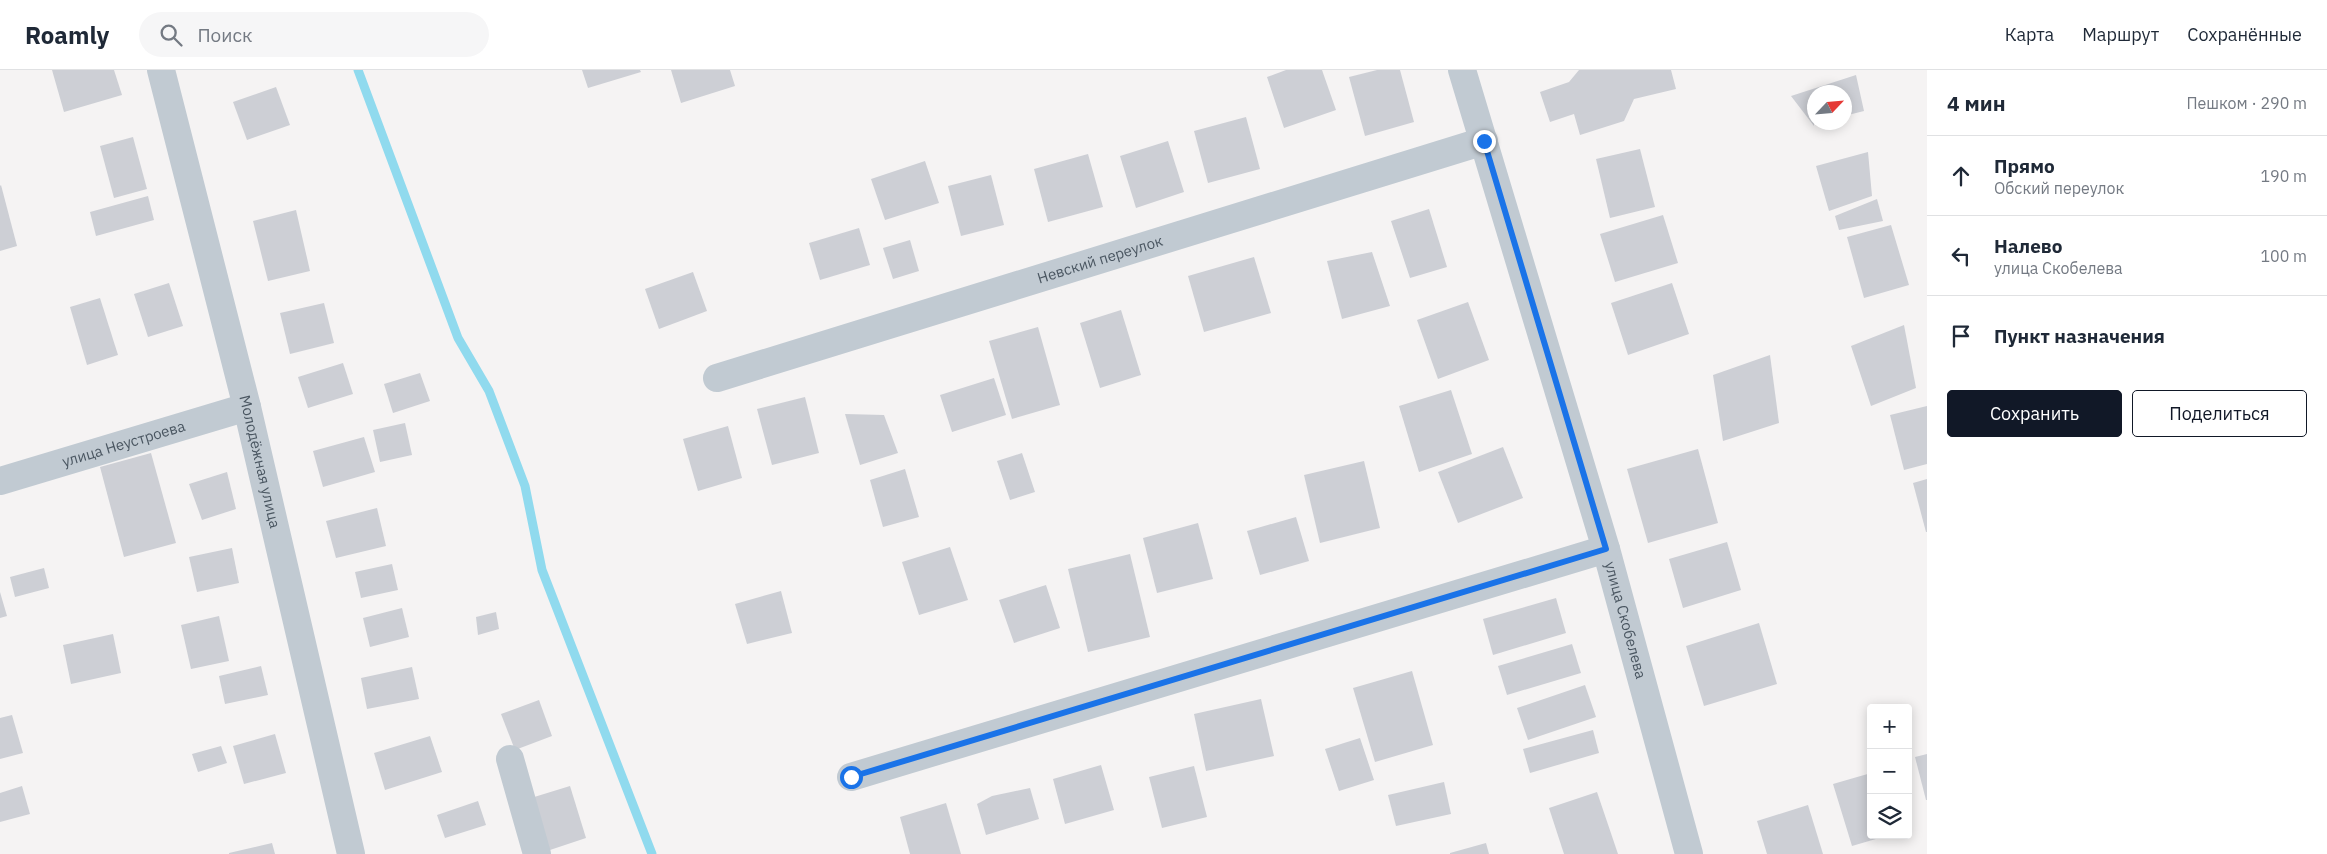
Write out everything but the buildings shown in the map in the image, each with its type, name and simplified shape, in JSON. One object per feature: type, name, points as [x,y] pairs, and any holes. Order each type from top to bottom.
[{"type":"street","name":"Молодёжная улица","points":[[161,70],[246,407],[351,854]]},
{"type":"street","name":"улица Скобелева","points":[[1462,70],[1606,549],[1689,854]]},
{"type":"street","name":"Невский переулок","points":[[718,378],[1484,141]]},
{"type":"street","name":"улица Неустроева","points":[[0,481],[246,407]]},
{"type":"street","points":[[851,777],[1606,549]]},
{"type":"street","points":[[510,759],[537,854]]},
{"type":"waterway","points":[[358,70],[458,338],[489,391],[525,486],[542,570],[652,854]]},
{"type":"route","points":[[851,777],[1606,549],[1484,141]]}]
